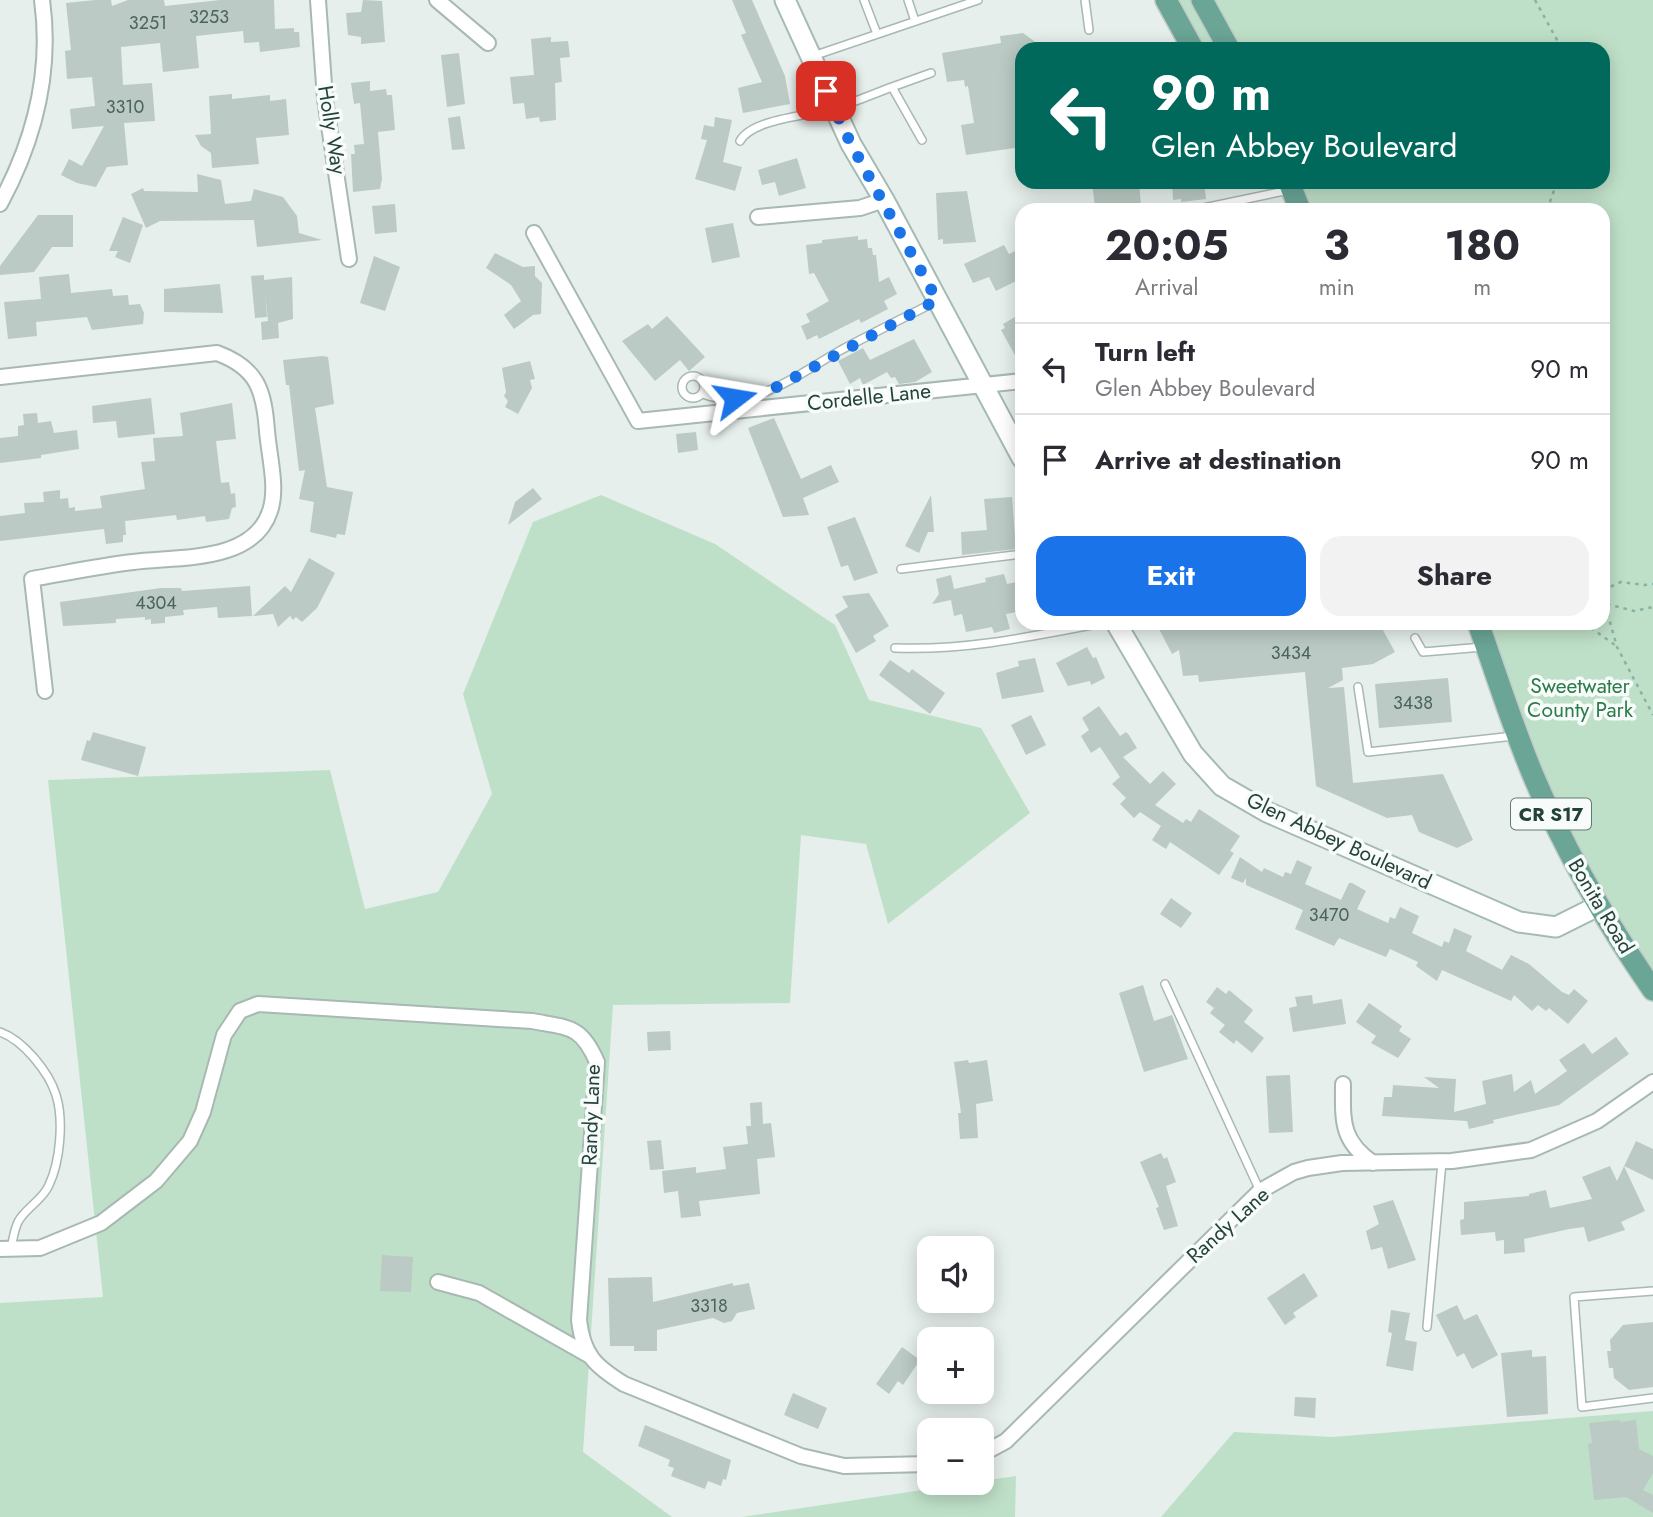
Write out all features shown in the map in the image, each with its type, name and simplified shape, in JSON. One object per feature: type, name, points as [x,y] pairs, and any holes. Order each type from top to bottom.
[{"type":"main road","points":[[1166,0],[1189,42]]},
{"type":"main road","points":[[1202,0],[1224,42]]},
{"type":"main road","name":"Bonita Road","points":[[1481,630],[1518,735],[1569,854],[1598,906],[1653,990]]},
{"type":"street","points":[[0,204],[20,164],[38,110],[45,48],[42,0]]},
{"type":"street","name":"Holly Way","points":[[318,0],[325,99],[349,259]]},
{"type":"street","points":[[437,0],[488,43]]},
{"type":"street","points":[[785,0],[851,144],[884,200],[1015,445]]},
{"type":"street","points":[[758,217],[860,208],[884,200]]},
{"type":"street","name":"Cordelle Lane","points":[[534,233],[638,421],[1015,382]]},
{"type":"street","points":[[0,377],[217,353],[229,357],[250,372],[265,398],[273,498],[267,520],[252,537],[207,556],[135,561],[32,579],[45,691]]},
{"type":"street","name":"Glen Abbey Boulevard","points":[[1120,630],[1193,754],[1222,786],[1268,812],[1519,922],[1556,927],[1598,906]]},
{"type":"street","name":"Randy Lane","points":[[5,1249],[40,1248],[101,1223],[156,1181],[190,1141],[203,1112],[224,1035],[240,1011],[258,1004],[278,1004],[345,1011],[532,1021],[568,1028],[587,1038],[597,1062],[579,1320],[581,1340],[598,1368],[624,1384],[801,1456],[844,1466],[917,1464]]},
{"type":"street","name":"Randy Lane","points":[[994,1448],[1006,1441],[1260,1191],[1294,1172],[1308,1168],[1373,1163],[1442,1161],[1531,1150],[1597,1121],[1653,1082]]},
{"type":"street","points":[[1343,1084],[1342,1124],[1355,1151],[1373,1163]]},
{"type":"street","points":[[438,1282],[479,1293],[591,1356]]},
{"type":"lane","points":[[864,0],[877,34]]},
{"type":"lane","points":[[908,0],[915,22]]},
{"type":"lane","points":[[811,57],[978,0]]},
{"type":"lane","points":[[1085,0],[1089,30]]},
{"type":"lane","points":[[740,141],[744,134],[765,124],[834,108],[931,73]]},
{"type":"lane","points":[[892,88],[922,140]]},
{"type":"lane","points":[[1220,203],[1272,189]]},
{"type":"lane","points":[[703,394],[718,400],[775,388],[937,300]]},
{"type":"lane","points":[[901,569],[1015,555]]},
{"type":"lane","points":[[895,648],[923,649],[1028,638],[1067,630]]},
{"type":"lane","points":[[1415,638],[1423,652],[1487,647]]},
{"type":"lane","points":[[1358,687],[1368,752],[1518,735]]},
{"type":"lane","points":[[1165,984],[1260,1191]]},
{"type":"lane","points":[[0,1032],[26,1050],[44,1073],[56,1094],[59,1116],[55,1162],[49,1187],[18,1222],[5,1249]]},
{"type":"lane","points":[[1427,1327],[1442,1161]]},
{"type":"lane","points":[[1653,1290],[1574,1297],[1582,1406],[1653,1398]]},
{"type":"path","points":[[1535,0],[1558,42]]},
{"type":"path","points":[[1610,587],[1621,582],[1653,584]]},
{"type":"path","points":[[1610,605],[1633,611],[1653,607]]},
{"type":"path","points":[[1610,627],[1617,647],[1653,715]]},
{"type":"path","points":[[1594,630],[1617,647]]},
{"type":"green space","name":"Sweetwater County Park","points":[[1178,0],[1653,0],[1653,990],[1598,907],[1481,630],[1610,630],[1610,203],[1290,203],[1282,189],[1610,189],[1610,42],[1201,42]]},
{"type":"green space","points":[[601,495],[715,544],[835,625],[869,700],[981,728],[1030,813],[888,924],[866,844],[801,835],[790,1003],[613,1005],[583,1452],[672,1517],[0,1517],[0,1303],[103,1297],[48,780],[330,770],[365,909],[438,892],[492,794],[463,694],[533,522]]},
{"type":"green space","points":[[1653,1411],[1653,1517],[1161,1517],[1234,1432],[1333,1437]]},
{"type":"green space","points":[[1016,1476],[1015,1517],[742,1517],[917,1491],[917,1495],[994,1495],[994,1479]]},
{"type":"building","points":[[111,0],[112,6],[128,0],[164,0],[165,6],[220,0],[274,0],[275,29],[294,28],[294,32],[299,32],[300,47],[260,52],[259,42],[244,43],[243,31],[196,36],[199,68],[163,72],[160,43],[121,47],[123,85],[152,83],[155,121],[124,123],[128,165],[107,167],[96,187],[77,183],[61,175],[69,159],[82,166],[104,126],[72,129],[70,109],[95,106],[92,77],[67,79],[65,51],[71,50],[66,3]]},
{"type":"building","points":[[363,0],[382,1],[385,42],[361,44],[361,37],[348,35],[346,13],[361,12]]},
{"type":"building","points":[[732,0],[752,0],[785,76],[790,104],[743,113],[738,88],[762,82],[741,35],[746,33]]},
{"type":"building","points":[[1023,33],[1035,42],[1015,42],[1015,148],[966,155],[961,125],[974,123],[968,86],[965,87],[964,80],[947,82],[942,53],[1001,43],[1000,36]]},
{"type":"building","points":[[551,37],[551,42],[568,41],[570,57],[560,58],[562,82],[555,83],[556,120],[540,122],[539,117],[526,119],[524,103],[513,104],[510,77],[534,75],[531,39]]},
{"type":"building","points":[[459,53],[465,104],[447,107],[441,55]]},
{"type":"building","points":[[370,81],[370,91],[386,89],[387,95],[392,95],[395,130],[378,132],[382,179],[380,189],[353,192],[351,154],[355,154],[354,145],[364,144],[360,103],[354,104],[351,83]]},
{"type":"building","points":[[232,94],[232,99],[270,95],[270,101],[286,99],[289,135],[256,138],[259,164],[212,168],[211,153],[201,146],[195,135],[211,134],[209,96]]},
{"type":"building","points":[[460,116],[465,149],[452,150],[448,118]]},
{"type":"building","points":[[715,117],[732,120],[723,162],[742,167],[735,191],[695,179],[707,140],[701,139],[704,125],[714,127]]},
{"type":"building","points":[[797,158],[806,188],[779,196],[775,182],[762,185],[758,170]]},
{"type":"building","points":[[197,174],[221,180],[225,204],[251,201],[254,189],[283,197],[297,216],[299,233],[322,240],[257,247],[254,220],[160,221],[146,228],[131,194],[143,188],[144,191],[198,192]]},
{"type":"building","points":[[1093,189],[1140,189],[1141,203],[1094,203]]},
{"type":"building","points":[[1172,189],[1205,189],[1206,199],[1181,202],[1181,199],[1173,200]]},
{"type":"building","points":[[967,191],[976,242],[943,244],[943,239],[938,240],[936,193]]},
{"type":"building","points":[[395,204],[397,232],[375,234],[372,206]]},
{"type":"building","points":[[38,215],[73,215],[73,247],[52,247],[34,272],[0,275],[0,266]]},
{"type":"building","points":[[123,217],[143,225],[130,263],[115,257],[118,251],[109,251]]},
{"type":"building","points":[[733,223],[740,257],[712,263],[705,228]]},
{"type":"building","points":[[858,236],[858,240],[867,239],[868,248],[872,248],[873,255],[876,255],[879,282],[889,277],[897,294],[884,301],[888,309],[861,323],[859,319],[819,339],[817,335],[807,340],[801,326],[810,322],[806,314],[829,301],[814,273],[809,274],[806,245],[822,243],[822,240]]},
{"type":"building","points":[[1004,245],[1009,254],[1015,251],[1015,282],[996,291],[989,277],[973,283],[964,264]]},
{"type":"building","points":[[495,253],[523,267],[535,266],[535,276],[542,283],[541,314],[533,315],[514,329],[504,315],[521,301],[511,285],[486,268]]},
{"type":"building","points":[[374,256],[400,267],[385,311],[360,303]]},
{"type":"building","points":[[69,274],[71,293],[112,289],[113,296],[128,295],[129,305],[140,304],[144,313],[143,324],[92,330],[87,317],[36,322],[37,336],[8,339],[4,302],[41,299],[39,277]]},
{"type":"building","points":[[264,275],[264,280],[292,277],[293,319],[278,323],[279,338],[262,340],[261,322],[268,321],[265,293],[267,317],[255,318],[251,276]]},
{"type":"building","points":[[220,284],[223,313],[164,312],[164,289]]},
{"type":"building","points":[[667,316],[705,357],[689,371],[680,360],[655,381],[622,341],[648,324],[652,329]]},
{"type":"building","points":[[1015,317],[1015,355],[1001,330],[1005,328],[1003,324]]},
{"type":"building","points":[[914,339],[932,372],[915,382],[899,384],[895,377],[891,378],[887,372],[863,385],[860,378],[850,384],[838,361],[863,348],[870,360]]},
{"type":"building","points":[[328,357],[334,404],[315,408],[327,487],[353,492],[345,535],[337,534],[336,538],[310,532],[314,502],[299,499],[305,470],[299,471],[289,385],[286,385],[283,360]]},
{"type":"building","points":[[530,361],[535,379],[530,380],[532,388],[518,414],[505,407],[508,401],[504,396],[506,392],[502,368]]},
{"type":"building","points":[[151,398],[155,434],[118,438],[116,421],[93,423],[92,406]]},
{"type":"building","points":[[232,403],[236,439],[216,441],[221,483],[229,482],[231,494],[235,493],[236,507],[232,508],[229,519],[206,522],[205,516],[177,520],[176,515],[125,521],[126,535],[123,535],[123,542],[106,544],[104,529],[0,541],[0,516],[25,513],[24,503],[44,502],[43,492],[60,490],[60,499],[68,498],[69,508],[75,507],[75,511],[102,508],[100,496],[145,489],[141,462],[155,461],[153,438],[183,436],[180,413]]},
{"type":"building","points":[[37,413],[38,423],[51,421],[54,433],[77,430],[79,449],[41,455],[41,458],[0,463],[0,438],[18,436],[18,426],[24,425],[23,414]]},
{"type":"building","points":[[774,418],[801,479],[831,465],[839,482],[803,498],[809,515],[783,517],[748,428]]},
{"type":"building","points":[[696,432],[698,450],[678,453],[676,434]]},
{"type":"building","points":[[533,488],[542,499],[508,525],[515,502]]},
{"type":"building","points":[[931,495],[934,532],[928,532],[919,553],[905,546]]},
{"type":"building","points":[[1012,497],[1015,549],[962,555],[961,532],[987,530],[984,499]]},
{"type":"building","points":[[855,517],[878,573],[854,581],[848,565],[841,567],[827,527]]},
{"type":"building","points":[[309,558],[335,573],[317,608],[302,622],[296,617],[293,620],[290,616],[278,627],[273,614],[253,616],[285,586],[291,592]]},
{"type":"building","points":[[1004,574],[1007,584],[1015,582],[1015,612],[1006,614],[1010,629],[994,633],[992,627],[966,632],[962,614],[954,616],[951,600],[932,604],[939,594],[936,579],[951,575],[954,589],[986,582],[985,578]]},
{"type":"building","points":[[250,586],[252,616],[218,618],[217,607],[183,610],[184,615],[165,617],[165,623],[151,624],[151,619],[145,620],[145,617],[116,619],[116,623],[63,626],[60,602],[161,588],[181,588],[182,591]]},
{"type":"building","points":[[869,593],[889,626],[873,636],[876,641],[856,653],[835,615],[848,607],[842,596]]},
{"type":"building","points":[[1160,630],[1383,630],[1395,652],[1373,664],[1342,668],[1343,680],[1328,688],[1344,687],[1353,783],[1443,774],[1473,840],[1457,848],[1419,832],[1412,815],[1387,818],[1316,786],[1305,672],[1199,682],[1198,675],[1183,676],[1179,650],[1172,654]]},
{"type":"building","points":[[1087,647],[1093,658],[1096,657],[1105,678],[1091,685],[1090,681],[1068,686],[1056,663]]},
{"type":"building","points":[[1035,658],[1044,692],[1002,699],[996,673],[1019,666],[1018,661]]},
{"type":"building","points":[[890,660],[909,673],[912,669],[945,693],[930,714],[879,675]]},
{"type":"building","points":[[1448,678],[1452,722],[1379,728],[1375,684]]},
{"type":"building","points":[[1099,706],[1120,736],[1126,732],[1137,748],[1123,757],[1150,784],[1163,771],[1176,784],[1155,805],[1183,823],[1186,819],[1191,822],[1199,809],[1240,836],[1230,851],[1234,853],[1219,875],[1170,842],[1166,849],[1152,840],[1161,826],[1140,812],[1134,818],[1120,804],[1126,798],[1112,784],[1120,777],[1100,747],[1091,753],[1081,736],[1089,730],[1082,718]]},
{"type":"building","points":[[1031,715],[1046,745],[1026,755],[1011,725]]},
{"type":"building","points":[[93,732],[146,747],[138,776],[81,760],[87,740],[90,741]]},
{"type":"building","points":[[1240,857],[1262,872],[1264,868],[1283,877],[1285,872],[1291,874],[1297,860],[1312,867],[1305,884],[1341,900],[1349,883],[1352,883],[1366,891],[1357,909],[1388,923],[1390,917],[1395,919],[1400,907],[1419,916],[1412,933],[1442,947],[1444,941],[1449,943],[1454,928],[1472,936],[1466,951],[1502,970],[1511,955],[1529,964],[1562,992],[1569,995],[1574,989],[1588,1001],[1568,1024],[1549,1008],[1546,1011],[1538,1005],[1532,1011],[1514,995],[1511,1001],[1442,970],[1437,981],[1416,966],[1418,962],[1390,949],[1386,957],[1339,938],[1334,946],[1295,929],[1303,910],[1246,885],[1246,878],[1243,883],[1231,878]]},
{"type":"building","points":[[1171,898],[1192,913],[1181,928],[1160,914]]},
{"type":"building","points":[[1143,985],[1154,1021],[1172,1015],[1188,1059],[1144,1072],[1119,993]]},
{"type":"building","points":[[1217,987],[1226,994],[1229,990],[1253,1010],[1244,1022],[1264,1038],[1252,1053],[1236,1040],[1234,1044],[1219,1032],[1225,1025],[1210,1013],[1214,1008],[1206,1002]]},
{"type":"building","points":[[1312,995],[1313,1004],[1342,999],[1346,1024],[1293,1032],[1289,1008],[1297,1006],[1295,997]]},
{"type":"building","points":[[1369,1003],[1402,1026],[1399,1031],[1411,1039],[1398,1058],[1371,1043],[1376,1036],[1356,1022]]},
{"type":"building","points":[[670,1031],[671,1050],[648,1051],[647,1032]]},
{"type":"building","points":[[1616,1037],[1629,1054],[1559,1105],[1493,1120],[1494,1123],[1469,1129],[1467,1121],[1382,1116],[1384,1097],[1392,1097],[1393,1085],[1439,1088],[1424,1077],[1456,1079],[1454,1112],[1486,1104],[1482,1081],[1512,1074],[1514,1092],[1531,1080],[1535,1094],[1567,1071],[1559,1060],[1584,1043],[1592,1054]]},
{"type":"building","points":[[968,1060],[969,1063],[987,1060],[993,1101],[976,1104],[978,1138],[960,1139],[958,1113],[961,1113],[954,1062]]},
{"type":"building","points":[[1290,1075],[1293,1132],[1269,1133],[1266,1076]]},
{"type":"building","points":[[762,1102],[763,1124],[771,1123],[775,1157],[757,1159],[760,1194],[699,1201],[701,1216],[681,1218],[678,1191],[664,1193],[662,1171],[696,1167],[696,1173],[726,1169],[723,1147],[748,1144],[746,1126],[751,1126],[750,1103]]},
{"type":"building","points":[[661,1140],[664,1169],[650,1170],[647,1141]]},
{"type":"building","points":[[1636,1141],[1653,1149],[1653,1180],[1624,1166]]},
{"type":"building","points":[[1161,1153],[1164,1159],[1167,1157],[1176,1182],[1166,1186],[1178,1226],[1164,1230],[1156,1208],[1159,1207],[1140,1162]]},
{"type":"building","points":[[1610,1166],[1617,1181],[1624,1166],[1645,1211],[1621,1222],[1625,1230],[1588,1242],[1584,1227],[1569,1229],[1524,1239],[1525,1252],[1504,1254],[1504,1240],[1496,1241],[1495,1232],[1461,1235],[1460,1220],[1464,1219],[1464,1202],[1529,1196],[1546,1190],[1550,1208],[1592,1199],[1582,1177]]},
{"type":"building","points":[[1393,1200],[1416,1260],[1388,1269],[1382,1247],[1371,1250],[1366,1231],[1379,1224],[1373,1206]]},
{"type":"building","points":[[382,1255],[413,1257],[411,1292],[380,1291]]},
{"type":"building","points":[[1304,1273],[1318,1296],[1293,1313],[1296,1317],[1285,1325],[1267,1298]]},
{"type":"building","points":[[652,1277],[653,1302],[733,1283],[733,1286],[749,1283],[755,1309],[737,1313],[732,1321],[724,1323],[713,1318],[657,1330],[657,1351],[634,1351],[634,1346],[610,1346],[608,1278]]},
{"type":"building","points":[[1457,1305],[1464,1320],[1477,1314],[1498,1355],[1472,1369],[1464,1353],[1457,1357],[1436,1315]]},
{"type":"building","points":[[1391,1310],[1410,1313],[1405,1340],[1417,1342],[1413,1371],[1386,1366],[1392,1333],[1388,1332]]},
{"type":"building","points":[[1653,1322],[1653,1387],[1629,1390],[1614,1378],[1613,1368],[1609,1368],[1607,1351],[1611,1351],[1610,1340],[1623,1325]]},
{"type":"building","points":[[902,1347],[917,1358],[917,1364],[903,1385],[898,1381],[889,1394],[876,1384]]},
{"type":"building","points":[[1532,1350],[1532,1357],[1546,1356],[1548,1414],[1507,1417],[1501,1353]]},
{"type":"building","points":[[793,1393],[827,1408],[818,1429],[784,1415]]},
{"type":"building","points":[[1295,1397],[1316,1398],[1315,1418],[1294,1416]]},
{"type":"building","points":[[1636,1420],[1639,1449],[1653,1456],[1653,1473],[1643,1490],[1653,1495],[1653,1513],[1626,1497],[1594,1500],[1588,1444],[1592,1443],[1589,1423]]},
{"type":"building","points":[[645,1425],[731,1460],[726,1480],[723,1479],[721,1486],[708,1481],[705,1489],[671,1476],[674,1468],[668,1466],[670,1460],[638,1446]]},
{"type":"route","points":[[735,398],[775,388],[937,300],[851,144],[826,91]]}]
